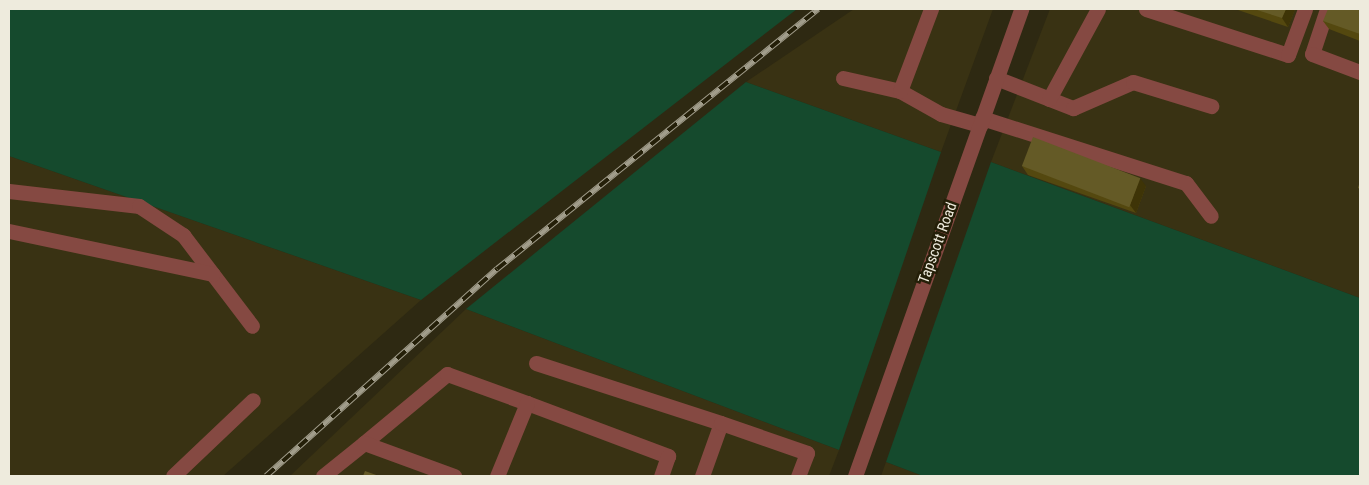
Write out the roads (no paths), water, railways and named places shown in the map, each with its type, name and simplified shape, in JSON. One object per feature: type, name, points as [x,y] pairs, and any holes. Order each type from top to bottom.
[{"type":"street","points":[[900,91],[931,9]]},
{"type":"street","name":"Tapscott Road","points":[[855,476],[1021,9]]},
{"type":"street","points":[[1050,99],[1098,9]]},
{"type":"street","points":[[1146,9],[1288,56],[1305,9]]},
{"type":"street","points":[[1327,9],[1312,54],[1360,72]]},
{"type":"street","points":[[843,78],[900,91],[941,114],[981,122],[1186,183],[1211,216]]},
{"type":"street","points":[[996,78],[1073,108],[1133,82],[1211,106]]},
{"type":"street","points":[[9,191],[139,206],[183,234],[252,326]]},
{"type":"street","points":[[9,231],[213,274]]},
{"type":"street","points":[[536,363],[807,453],[798,476]]},
{"type":"street","points":[[323,476],[447,374],[668,456],[660,476]]},
{"type":"street","points":[[173,476],[253,400]]},
{"type":"street","points":[[496,476],[527,403]]},
{"type":"street","points":[[702,476],[721,423]]},
{"type":"street","points":[[364,444],[454,476]]},
{"type":"railway","points":[[266,476],[497,269],[818,9]]}]
